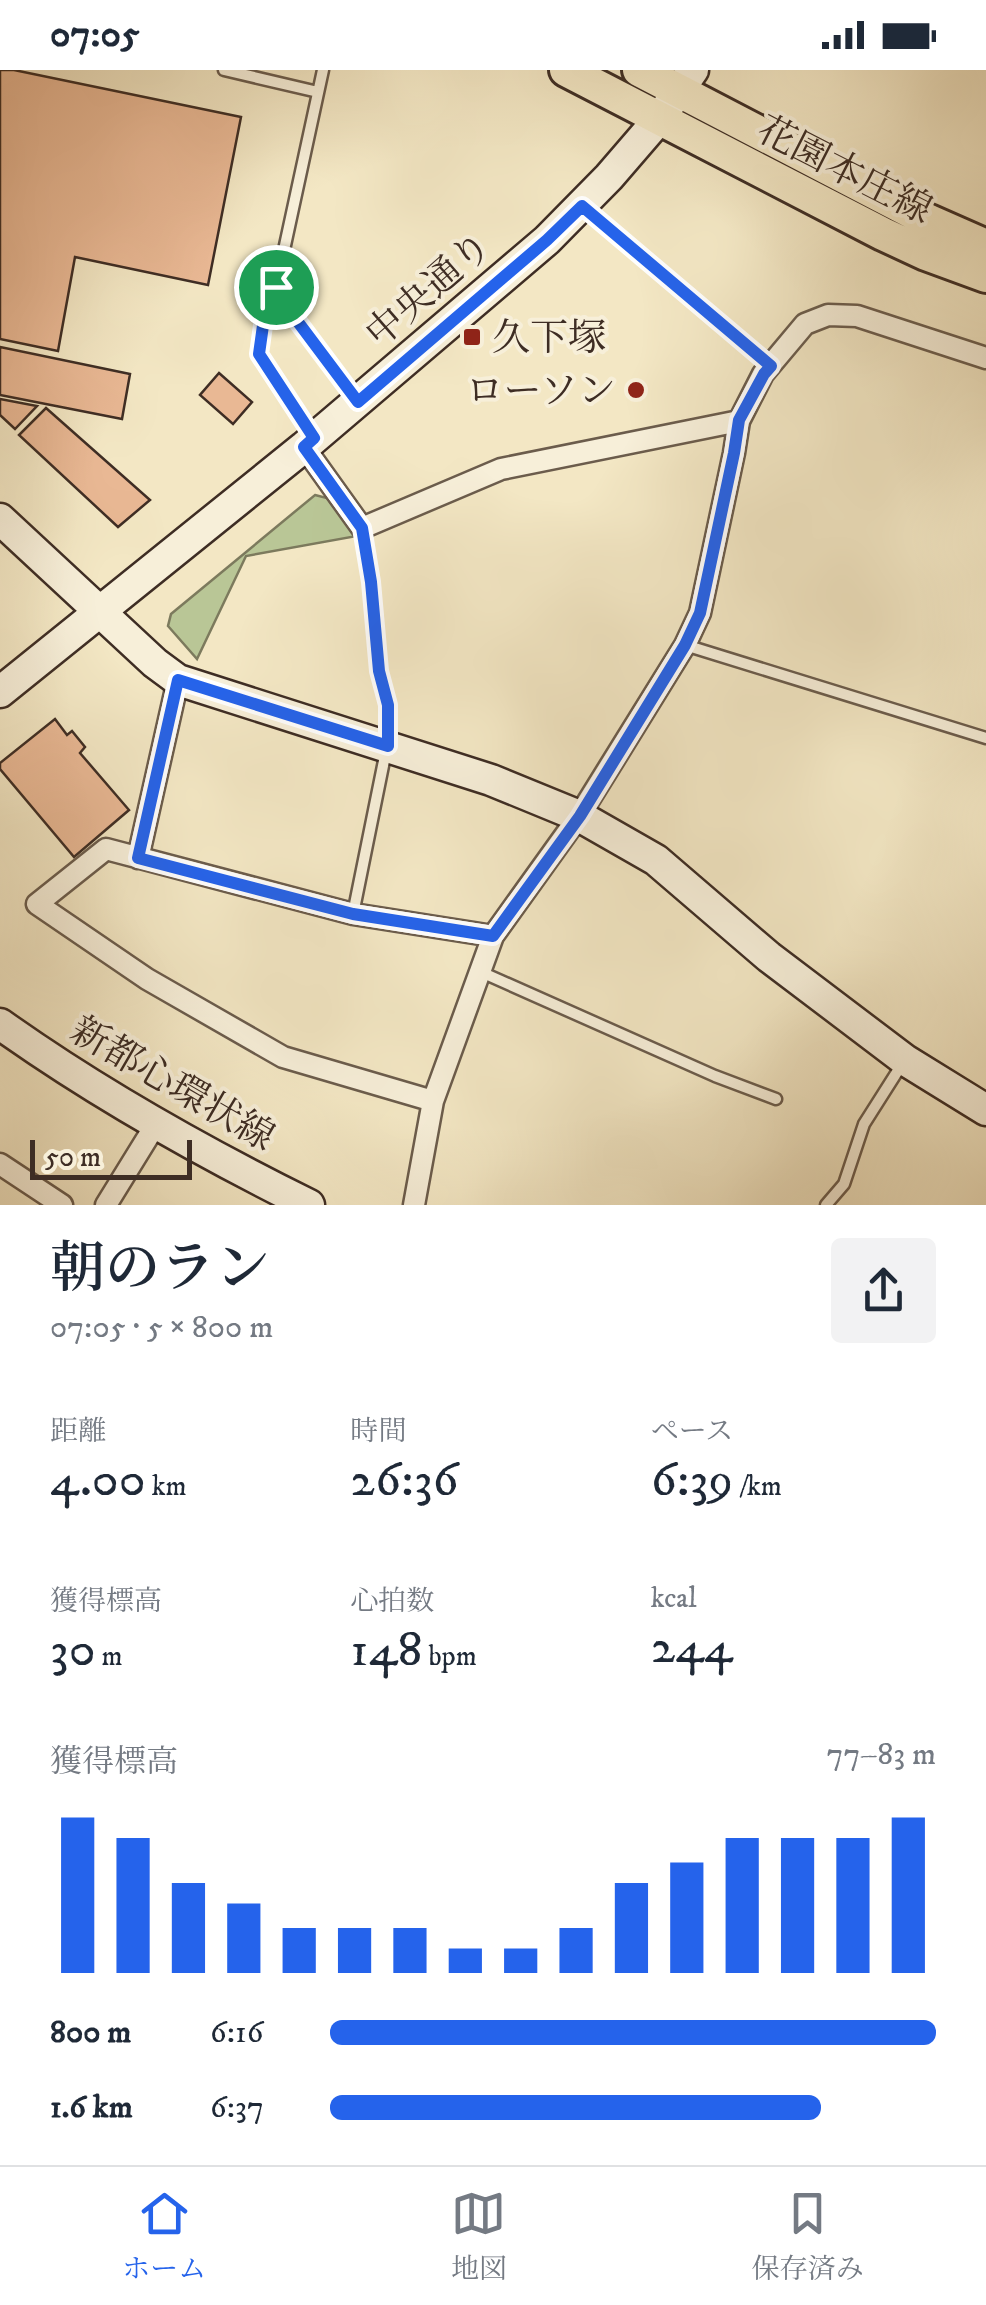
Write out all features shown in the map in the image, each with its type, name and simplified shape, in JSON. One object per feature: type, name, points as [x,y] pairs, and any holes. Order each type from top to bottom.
[{"type":"main road","name":"花園本庄線","points":[[566,70],[911,248],[986,276]]},
{"type":"main road","name":"花園本庄線","points":[[640,70],[686,80],[930,221],[986,246]]},
{"type":"street","name":"中央通り","points":[[0,692],[358,402],[547,240],[609,177],[686,80]]},
{"type":"street","points":[[414,1205],[432,1101],[493,936],[580,816],[685,645],[700,613],[739,420],[764,374],[806,324],[828,315],[857,316],[986,358]]},
{"type":"street","points":[[309,442],[362,528],[501,469],[739,420]]},
{"type":"street","points":[[0,519],[155,664],[178,680],[491,780],[580,816],[656,860],[769,957],[905,1060],[986,1110]]},
{"type":"street","points":[[138,858],[178,680]]},
{"type":"street","points":[[432,1101],[283,1058],[147,979],[38,904],[106,849],[353,914],[493,936]]},
{"type":"street","name":"新都心環状線","points":[[0,1024],[60,1067],[156,1124],[309,1205]]},
{"type":"street","points":[[106,1205],[156,1124]]},
{"type":"street","points":[[0,1164],[62,1205]]},
{"type":"lane","points":[[224,70],[318,92]]},
{"type":"lane","points":[[309,442],[259,354],[267,297],[276,287],[323,70]]},
{"type":"lane","points":[[582,206],[771,366]]},
{"type":"lane","points":[[276,287],[283,302],[358,402]]},
{"type":"lane","points":[[353,914],[388,746],[388,705],[379,671],[362,528]]},
{"type":"lane","points":[[685,645],[986,738]]},
{"type":"lane","points":[[480,972],[776,1100]]},
{"type":"lane","points":[[826,1205],[844,1184],[864,1124],[905,1060]]},
{"type":"green space","points":[[315,495],[327,498],[357,536],[246,556],[197,659],[168,626],[171,614]]},
{"type":"building","points":[[0,70],[241,117],[208,285],[75,257],[58,351],[0,339]]},
{"type":"building","points":[[0,347],[130,374],[122,419],[0,395]]},
{"type":"building","points":[[219,373],[252,402],[233,424],[200,395]]},
{"type":"building","points":[[0,399],[37,406],[15,429],[0,415]]},
{"type":"building","points":[[46,408],[150,500],[118,527],[19,435]]},
{"type":"building","points":[[55,719],[67,735],[72,731],[85,747],[80,753],[129,810],[74,857],[0,769],[0,763]]},
{"type":"place","name":"久下塚","points":[[472,337]]},
{"type":"place","name":"ローソン","points":[[636,390]]},
{"type":"route","points":[[582,206],[771,366],[739,420],[700,613],[685,645],[580,816],[493,936],[353,914],[138,858],[178,680],[388,746],[388,705],[379,671],[362,528],[304,447],[314,438],[259,354],[267,297],[276,287],[283,302],[358,402],[582,206]]}]
